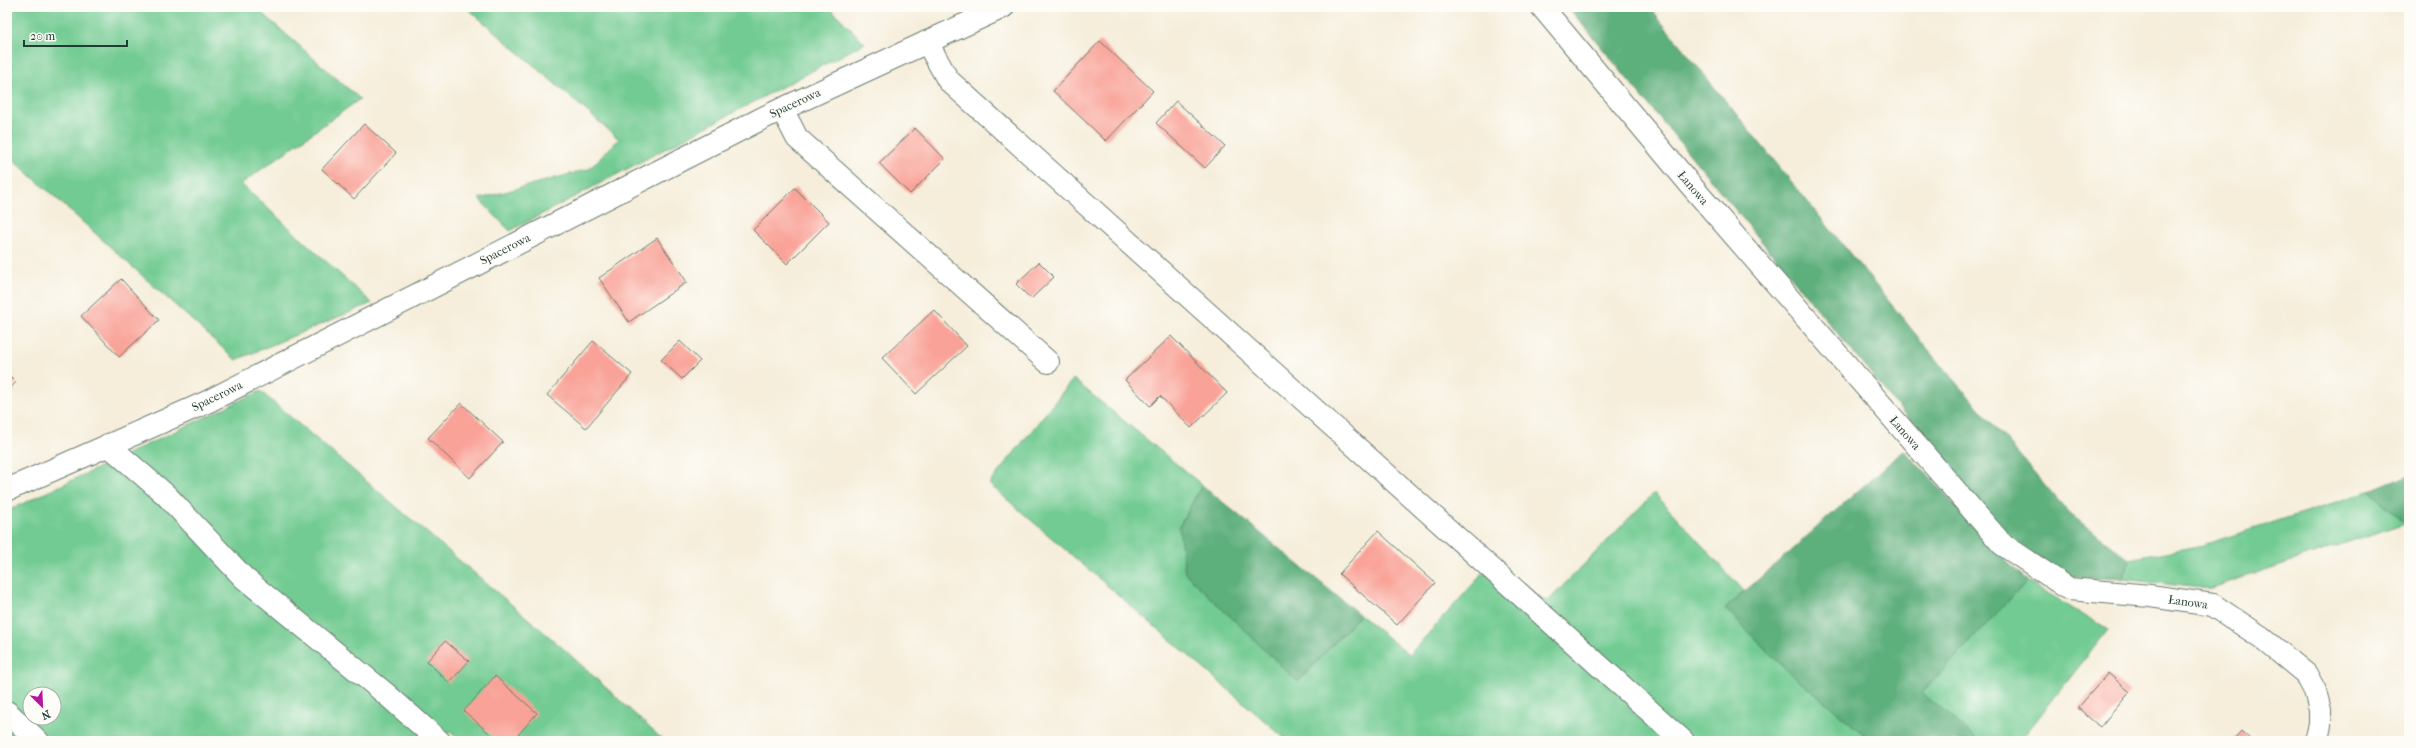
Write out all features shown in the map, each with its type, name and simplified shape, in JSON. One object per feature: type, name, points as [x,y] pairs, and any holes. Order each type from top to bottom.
[{"type":"street","name":"Spacerowa","points":[[7,490],[207,402],[782,109],[1003,7]]},
{"type":"street","name":"Łanowa","points":[[1542,7],[1694,189],[2002,544],[2069,590],[2150,596],[2213,606],[2261,636],[2306,674],[2315,691],[2320,710],[2320,725],[2316,741]]},
{"type":"street","points":[[927,42],[948,80],[1683,741]]},
{"type":"street","points":[[782,109],[797,138],[1048,362]]},
{"type":"street","points":[[108,446],[166,495],[244,578],[386,694],[440,741]]},
{"type":"street","points":[[7,712],[38,741]]},
{"type":"green space","points":[[7,7],[255,7],[360,99],[241,184],[372,303],[236,360],[7,154]]},
{"type":"green space","points":[[466,7],[829,7],[865,43],[510,231],[479,199],[589,169],[619,139]]},
{"type":"green space","points":[[1568,7],[1649,7],[1922,342],[2070,514],[2129,559],[2123,579],[2066,577],[2004,535]]},
{"type":"green space","points":[[1073,379],[1202,485],[1179,527],[1298,682],[1360,615],[1409,655],[1484,572],[1548,601],[1654,493],[1744,591],[1725,609],[1792,675],[1872,741],[1288,741],[989,484]]},
{"type":"green space","points":[[260,391],[565,650],[664,741],[461,741],[450,731],[443,741],[7,741],[7,511]]},
{"type":"green space","points":[[1904,450],[2027,581],[1922,693],[1980,741],[1872,741],[1792,675],[1725,609]]},
{"type":"green space","points":[[2409,475],[2409,522],[2405,523],[2370,491]]},
{"type":"green space","points":[[1202,485],[1360,615],[1298,682],[1185,573],[1179,527]]},
{"type":"green space","points":[[2370,491],[2405,523],[2209,589],[2123,579],[2129,559],[2203,545]]},
{"type":"green space","points":[[2027,581],[2108,630],[2020,741],[1980,741],[1921,693]]},
{"type":"building","points":[[1100,41],[1153,91],[1106,141],[1053,91]]},
{"type":"building","points":[[1176,101],[1225,146],[1205,168],[1156,123]]},
{"type":"building","points":[[364,124],[396,153],[354,199],[322,169]]},
{"type":"building","points":[[915,128],[945,159],[910,194],[879,163]]},
{"type":"building","points":[[795,188],[829,222],[787,264],[753,230]]},
{"type":"building","points":[[657,238],[687,282],[629,322],[599,278]]},
{"type":"building","points":[[1039,262],[1054,277],[1031,299],[1016,284]]},
{"type":"building","points":[[121,279],[159,320],[119,357],[81,316]]},
{"type":"building","points":[[934,310],[967,346],[916,394],[882,358]]},
{"type":"building","points":[[1171,336],[1227,393],[1191,428],[1160,396],[1150,406],[1125,380]]},
{"type":"building","points":[[593,341],[632,374],[586,428],[547,395]]},
{"type":"building","points":[[680,341],[700,361],[682,379],[661,360]]},
{"type":"building","points":[[7,373],[16,382],[7,392]]},
{"type":"building","points":[[461,403],[503,442],[470,478],[428,438]]},
{"type":"building","points":[[1378,531],[1435,583],[1397,625],[1339,574]]},
{"type":"building","points":[[445,641],[469,661],[449,683],[427,661]]},
{"type":"building","points":[[2108,673],[2130,692],[2100,727],[2078,708]]},
{"type":"building","points":[[495,676],[537,713],[513,741],[498,741],[464,711]]},
{"type":"building","points":[[2241,731],[2252,741],[2232,741]]}]
